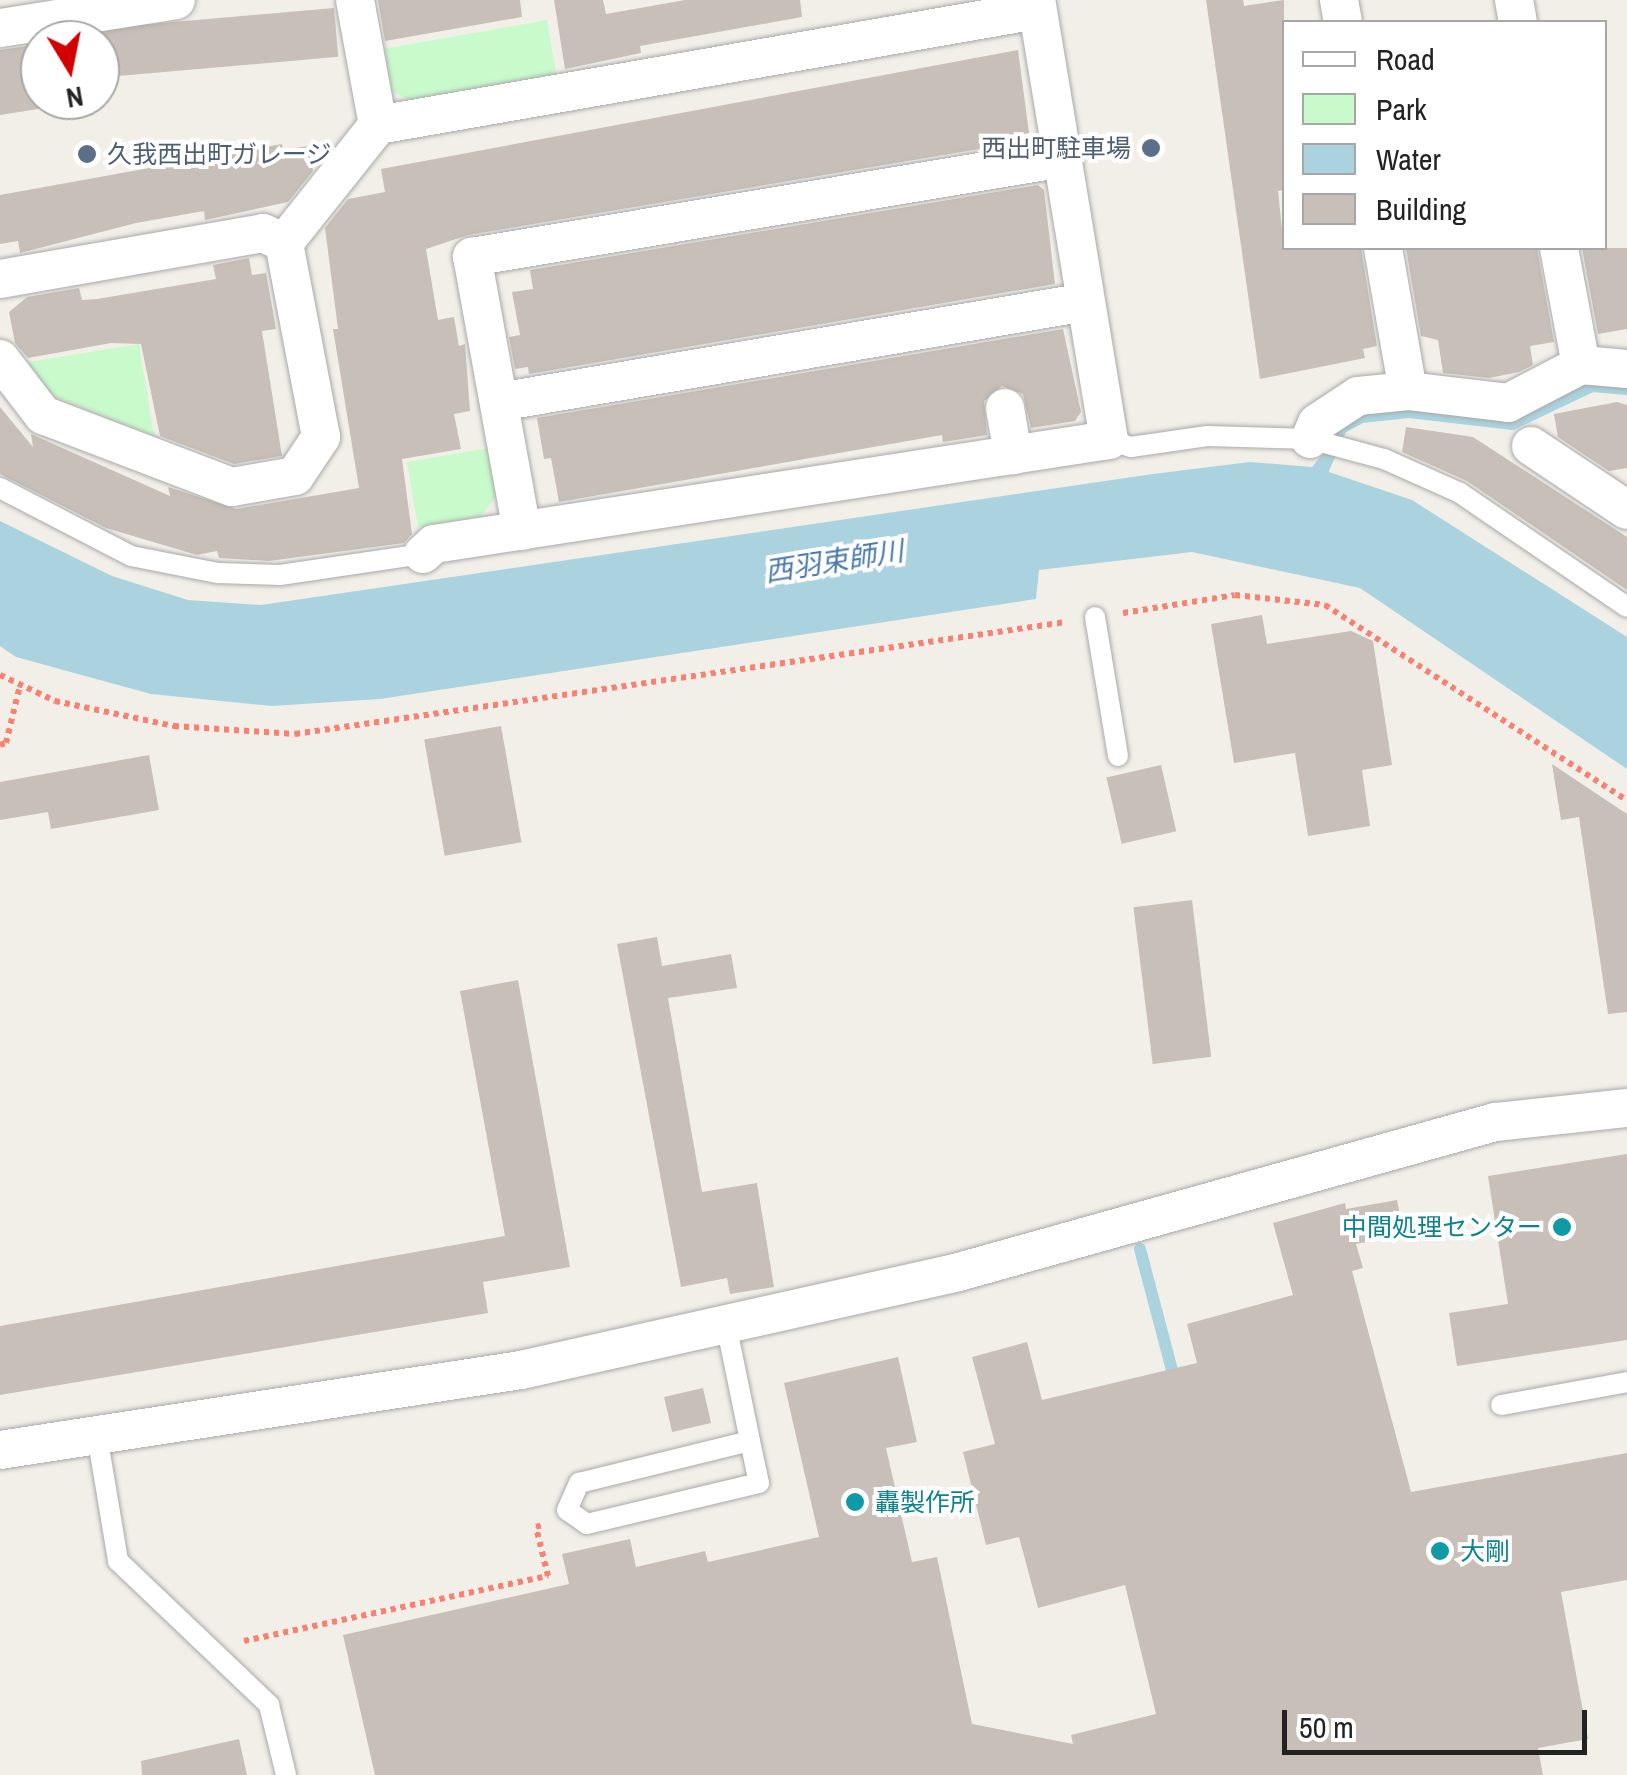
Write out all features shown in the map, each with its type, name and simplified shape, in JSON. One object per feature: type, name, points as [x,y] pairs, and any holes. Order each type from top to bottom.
[{"type":"street","points":[[0,28],[176,0]]},
{"type":"street","points":[[355,0],[378,125]]},
{"type":"street","points":[[0,359],[42,415],[232,487],[295,476],[321,437],[284,244],[378,125],[1037,5],[1109,440],[434,544],[423,554]]},
{"type":"street","points":[[522,531],[472,257],[1063,158]]},
{"type":"street","points":[[0,279],[263,234],[284,244]]},
{"type":"street","points":[[1383,250],[1408,391]]},
{"type":"street","points":[[1559,250],[1581,365]]},
{"type":"street","points":[[499,402],[1086,302]]},
{"type":"street","points":[[1325,443],[1317,422],[1358,396],[1408,391],[1508,403],[1581,365],[1627,369]]},
{"type":"street","points":[[1005,408],[1012,455]]},
{"type":"street","points":[[1531,446],[1622,502]]},
{"type":"street","points":[[0,1450],[521,1370],[955,1272],[1495,1122],[1627,1108]]},
{"type":"lane","points":[[1109,440],[1131,447],[1207,436],[1325,443],[1460,493],[1627,608]]},
{"type":"lane","points":[[0,488],[131,556],[218,573],[280,574],[423,554]]},
{"type":"lane","points":[[1095,617],[1118,756]]},
{"type":"lane","points":[[726,1324],[759,1483],[587,1524],[572,1516],[566,1500],[578,1483],[750,1441]]},
{"type":"lane","points":[[1500,1404],[1627,1382]]},
{"type":"lane","points":[[97,1435],[118,1561],[270,1704],[286,1775]]},
{"type":"path","points":[[0,675],[55,701],[174,726],[295,734],[1236,595],[1324,605],[1627,800]]},
{"type":"path","points":[[0,744],[6,744],[20,685]]},
{"type":"path","points":[[210,1648],[548,1576],[536,1527],[572,1516]]},
{"type":"green space","points":[[547,20],[557,79],[413,103],[389,89],[383,49]]},
{"type":"green space","points":[[139,344],[154,436],[50,395],[29,362]]},
{"type":"green space","points":[[489,448],[497,495],[481,516],[418,527],[407,462]]},
{"type":"water","name":"西羽束師川","points":[[1322,455],[1331,458],[1326,471],[1412,500],[1627,637],[1627,769],[1360,588],[1192,552],[1039,570],[1036,599],[380,699],[272,706],[151,694],[16,657],[0,646],[0,521],[112,576],[188,600],[261,605],[1153,474],[1250,462],[1312,467]]},
{"type":"building","points":[[378,0],[520,0],[522,17],[385,41]]},
{"type":"building","points":[[554,0],[603,0],[606,14],[685,0],[800,0],[802,17],[640,46],[641,53],[565,69]]},
{"type":"building","points":[[1206,0],[1243,0],[1244,6],[1284,0],[1282,190],[1278,191],[1282,250],[1361,250],[1377,346],[1363,349],[1365,358],[1260,379]]},
{"type":"building","points":[[334,8],[338,57],[120,76],[120,27]]},
{"type":"building","points":[[20,47],[20,112],[0,115],[0,50]]},
{"type":"building","points":[[1018,50],[1029,133],[983,141],[991,147],[468,235],[426,249],[438,320],[454,317],[459,346],[465,344],[470,411],[454,414],[461,449],[402,459],[412,534],[404,543],[269,561],[219,558],[217,551],[197,555],[106,528],[0,474],[0,407],[33,447],[31,434],[170,496],[168,487],[236,509],[359,488],[333,329],[338,329],[325,228],[348,199],[385,192],[381,169]]},
{"type":"building","points":[[282,144],[283,150],[308,146],[313,171],[288,202],[205,220],[204,211],[136,223],[20,253],[18,241],[0,244],[0,195]]},
{"type":"building","points":[[1038,185],[1044,190],[1055,284],[529,374],[528,367],[515,369],[509,337],[520,335],[512,292],[533,289],[530,270]]},
{"type":"building","points":[[1627,248],[1627,329],[1598,334],[1582,250]]},
{"type":"building","points":[[1406,250],[1537,250],[1554,342],[1530,346],[1533,365],[1489,378],[1443,373],[1438,340],[1421,336]]},
{"type":"building","points":[[249,258],[252,275],[266,273],[276,329],[262,331],[282,456],[234,464],[160,436],[141,344],[111,343],[28,358],[15,343],[9,312],[27,297],[79,288],[82,300],[97,299],[216,279],[213,265]]},
{"type":"building","points":[[1063,329],[1081,412],[1075,421],[1031,428],[1023,394],[1002,386],[984,401],[987,435],[943,442],[942,435],[559,502],[551,458],[544,459],[537,418]]},
{"type":"building","points":[[1617,402],[1627,405],[1627,468],[1609,471],[1558,437],[1554,414]]},
{"type":"building","points":[[1406,427],[1473,437],[1627,537],[1627,590],[1467,481],[1402,452]]},
{"type":"building","points":[[1262,615],[1267,644],[1351,631],[1373,641],[1392,765],[1362,770],[1370,826],[1308,836],[1295,753],[1234,763],[1211,624]]},
{"type":"building","points":[[501,726],[521,842],[445,856],[424,740]]},
{"type":"building","points":[[149,755],[159,810],[51,829],[48,812],[0,820],[0,782]]},
{"type":"building","points":[[1552,764],[1627,814],[1627,1012],[1608,1014],[1579,817],[1561,820]]},
{"type":"building","points":[[1161,765],[1176,831],[1122,844],[1106,778]]},
{"type":"building","points":[[1192,900],[1211,1057],[1153,1064],[1133,907]]},
{"type":"building","points":[[657,937],[662,966],[731,954],[737,988],[668,998],[702,1192],[757,1183],[774,1287],[730,1294],[727,1278],[681,1287],[617,944]]},
{"type":"building","points":[[518,980],[570,1267],[483,1282],[488,1313],[0,1395],[0,1326],[505,1236],[460,991]]},
{"type":"building","name":"中間処理センター","points":[[1627,1154],[1627,1340],[1457,1366],[1449,1313],[1508,1304],[1488,1176]]},
{"type":"building","points":[[1397,1200],[1404,1235],[1356,1244],[1363,1268],[1352,1271],[1411,1492],[1627,1453],[1627,1580],[1561,1592],[1588,1739],[1538,1748],[1543,1775],[375,1775],[343,1635],[569,1584],[562,1554],[630,1539],[636,1567],[705,1551],[708,1562],[819,1537],[784,1383],[898,1357],[917,1442],[886,1448],[912,1562],[937,1557],[972,1724],[1073,1744],[1071,1735],[1156,1714],[1125,1585],[1038,1608],[1019,1537],[986,1545],[963,1452],[995,1444],[972,1357],[1027,1342],[1042,1400],[1197,1363],[1187,1324],[1293,1295],[1273,1223],[1345,1203],[1346,1209]]},
{"type":"building","points":[[703,1388],[711,1423],[672,1432],[664,1397]]},
{"type":"building","points":[[239,1739],[247,1775],[142,1775],[141,1761]]},
{"type":"waterway","points":[[1322,472],[1341,428],[1362,417],[1409,412],[1512,424],[1592,386],[1627,389]]},
{"type":"waterway","points":[[1140,1249],[1176,1385]]},
{"type":"place","name":"西出町駐車場","points":[[1151,148]]},
{"type":"place","name":"久我西出町ガレージ","points":[[87,154]]},
{"type":"place","name":"中間処理センター","points":[[1562,1227]]},
{"type":"place","name":"轟製作所","points":[[855,1502]]},
{"type":"place","name":"大剛","points":[[1440,1551]]}]
